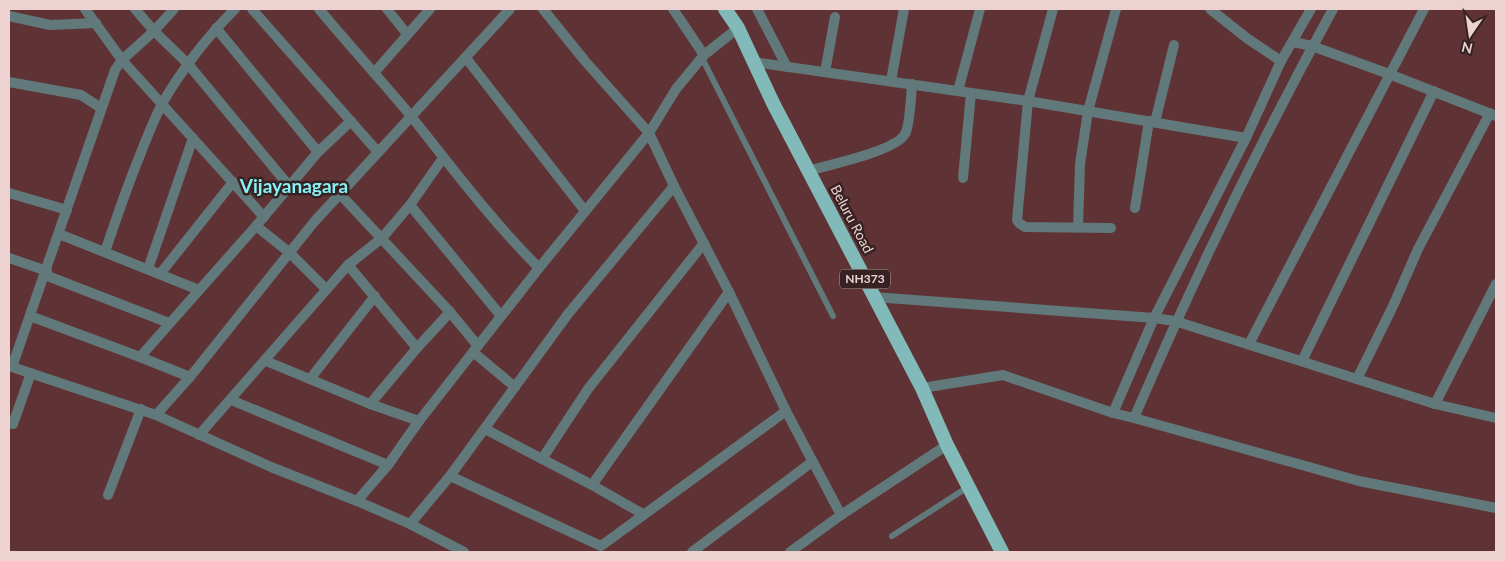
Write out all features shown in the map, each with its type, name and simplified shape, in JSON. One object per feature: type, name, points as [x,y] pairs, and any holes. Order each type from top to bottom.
[{"type":"highway","name":"Beluru Road","points":[[725,9],[738,28],[773,103],[922,388],[947,445],[1002,552]]},
{"type":"street","points":[[85,9],[122,60],[264,217]]},
{"type":"street","points":[[135,9],[154,31],[188,64],[289,186]]},
{"type":"street","points":[[174,9],[154,31],[122,60],[115,70],[46,273],[10,366],[156,415],[271,467],[410,524],[464,552]]},
{"type":"street","points":[[105,252],[124,196],[162,104],[188,64],[216,28],[236,9]]},
{"type":"street","points":[[252,9],[378,152]]},
{"type":"street","points":[[319,9],[410,116],[443,158],[538,268]]},
{"type":"street","points":[[387,9],[407,34]]},
{"type":"street","points":[[374,73],[430,9]]},
{"type":"street","points":[[156,415],[190,377],[340,194],[510,9]]},
{"type":"street","points":[[543,9],[584,61],[649,133],[786,411],[841,515]]},
{"type":"street","points":[[673,9],[703,57]]},
{"type":"street","points":[[757,9],[787,67]]},
{"type":"street","points":[[891,81],[904,9]]},
{"type":"street","points":[[958,91],[980,9]]},
{"type":"street","points":[[1053,9],[1028,101],[1017,220],[1018,223],[1025,227],[1111,228]]},
{"type":"street","points":[[1078,227],[1080,164],[1088,111],[1116,9]]},
{"type":"street","points":[[1210,9],[1248,39],[1281,61]]},
{"type":"street","points":[[1113,413],[1154,318],[1246,138],[1281,61],[1311,9]]},
{"type":"street","points":[[1134,418],[1175,321],[1221,226],[1312,46],[1333,9]]},
{"type":"street","points":[[1249,344],[1424,9]]},
{"type":"street","points":[[9,16],[50,25],[96,23]]},
{"type":"street","points":[[825,72],[835,17]]},
{"type":"street","points":[[216,28],[318,152]]},
{"type":"street","points":[[357,501],[388,465],[538,268],[649,133],[676,89],[703,57],[738,28]]},
{"type":"street","points":[[1293,42],[1312,46],[1493,114],[1418,249],[1393,306],[1357,379]]},
{"type":"street","points":[[1135,208],[1152,122],[1174,45]]},
{"type":"street","points":[[466,58],[585,211]]},
{"type":"street","points":[[754,62],[1028,101],[1246,138]]},
{"type":"street","points":[[9,82],[81,96],[101,108]]},
{"type":"street","points":[[808,171],[874,153],[900,139],[906,131],[912,84]]},
{"type":"street","points":[[1302,361],[1434,91]]},
{"type":"street","points":[[963,178],[971,93]]},
{"type":"street","points":[[140,357],[264,217],[318,152],[350,121]]},
{"type":"street","points":[[148,269],[193,138]]},
{"type":"street","points":[[199,435],[266,361],[348,265],[382,238],[410,204],[443,158]]},
{"type":"street","points":[[160,274],[233,182]]},
{"type":"street","points":[[410,524],[485,430],[568,314],[674,186]]},
{"type":"street","points":[[9,194],[67,210]]},
{"type":"street","points":[[340,194],[450,312],[475,349],[515,387]]},
{"type":"street","points":[[410,204],[501,316]]},
{"type":"street","points":[[256,226],[290,253],[326,289]]},
{"type":"street","points":[[59,234],[199,290]]},
{"type":"street","points":[[542,459],[588,389],[704,243]]},
{"type":"street","points":[[9,258],[169,323]]},
{"type":"street","points":[[348,265],[417,348]]},
{"type":"street","points":[[1435,404],[1496,284]]},
{"type":"street","points":[[592,485],[729,292]]},
{"type":"street","points":[[310,379],[375,296]]},
{"type":"street","points":[[874,297],[1175,321],[1435,404],[1496,418]]},
{"type":"street","points":[[370,404],[450,312]]},
{"type":"street","points":[[30,316],[190,377]]},
{"type":"street","points":[[266,361],[419,422]]},
{"type":"street","points":[[12,424],[31,373]]},
{"type":"street","points":[[922,388],[1003,375],[1113,413],[1359,481],[1496,508]]},
{"type":"street","points":[[231,400],[388,465]]},
{"type":"street","points":[[108,495],[141,409]]},
{"type":"street","points":[[450,476],[597,549],[786,411]]},
{"type":"street","points":[[485,430],[592,485],[643,514]]},
{"type":"street","points":[[790,552],[841,515],[947,445]]},
{"type":"street","points":[[692,552],[812,462]]},
{"type":"lane","points":[[703,57],[833,316]]},
{"type":"lane","points":[[892,536],[968,487]]},
{"type":"district","name":"Vijayanagara","points":[[294,186]]}]
